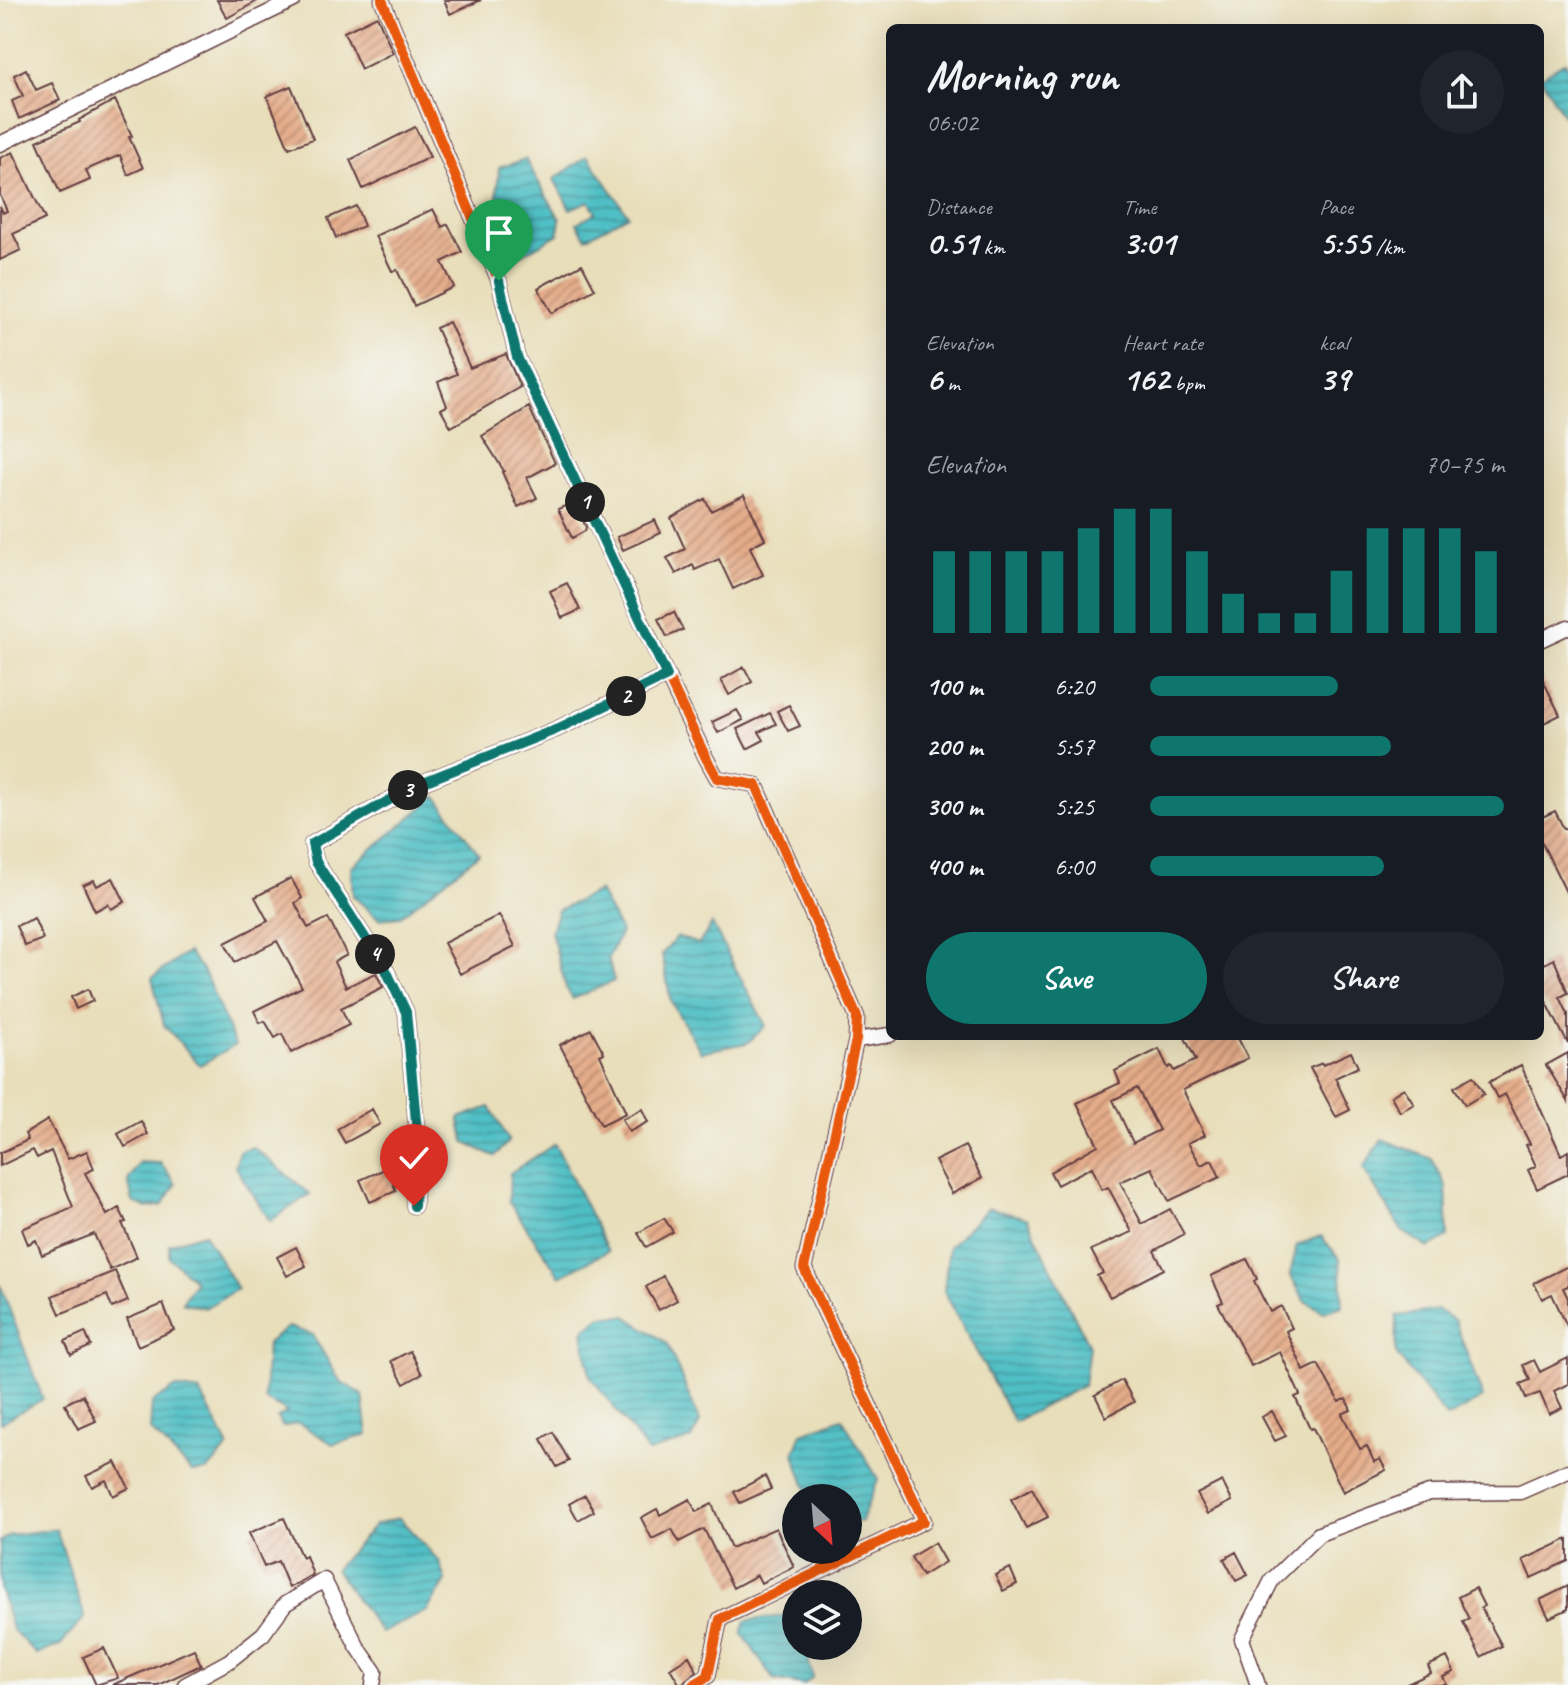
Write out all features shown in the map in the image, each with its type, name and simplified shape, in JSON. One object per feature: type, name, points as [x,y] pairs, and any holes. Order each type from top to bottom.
[{"type":"street","points":[[0,144],[294,0]]},
{"type":"street","points":[[382,0],[499,281],[517,357],[717,778],[756,785],[857,1017],[856,1040],[804,1268],[924,1521],[720,1619],[708,1676],[693,1685]]},
{"type":"street","points":[[1544,638],[1568,627]]},
{"type":"street","points":[[414,1206],[417,1132],[406,1012],[386,970],[316,862],[312,844],[416,785],[557,729],[667,676]]},
{"type":"street","points":[[856,1040],[886,1036]]},
{"type":"street","points":[[1258,1685],[1242,1639],[1272,1580],[1319,1534],[1429,1493],[1520,1492],[1568,1471]]},
{"type":"street","points":[[185,1685],[229,1661],[263,1634],[285,1604],[324,1580],[357,1646],[375,1672],[373,1685]]},
{"type":"water","points":[[1565,62],[1568,67],[1568,123],[1544,82],[1544,75]]},
{"type":"water","points":[[588,156],[628,215],[586,238],[577,223],[596,212],[589,201],[570,209],[554,179]]},
{"type":"water","points":[[525,159],[560,219],[558,234],[510,261],[494,245],[499,168]]},
{"type":"water","points":[[436,796],[479,854],[399,917],[379,919],[353,896],[351,867]]},
{"type":"water","points":[[599,891],[621,932],[608,958],[614,981],[573,999],[566,988],[551,931],[558,910]]},
{"type":"water","points":[[712,924],[766,1026],[747,1043],[701,1052],[671,1002],[662,954],[677,937],[699,944]]},
{"type":"water","points":[[188,952],[205,974],[235,1045],[200,1065],[164,1025],[152,978]]},
{"type":"water","points":[[490,1107],[509,1141],[495,1156],[465,1143],[459,1118]]},
{"type":"water","points":[[1382,1139],[1432,1159],[1446,1186],[1448,1237],[1429,1248],[1402,1231],[1363,1168]]},
{"type":"water","points":[[555,1144],[608,1251],[560,1276],[509,1202],[510,1173]]},
{"type":"water","points":[[253,1147],[310,1194],[270,1221],[235,1166],[239,1151]]},
{"type":"water","points":[[140,1162],[161,1163],[176,1184],[163,1205],[147,1208],[133,1202],[128,1181]]},
{"type":"water","points":[[988,1208],[1027,1218],[1089,1346],[1084,1385],[1014,1422],[944,1291],[949,1246]]},
{"type":"water","points":[[204,1233],[237,1289],[205,1308],[182,1302],[195,1281],[169,1257],[169,1244]]},
{"type":"water","points":[[1321,1236],[1340,1259],[1343,1306],[1324,1312],[1305,1301],[1290,1275],[1297,1245]]},
{"type":"water","points":[[0,1284],[43,1399],[0,1423]]},
{"type":"water","points":[[1438,1310],[1455,1321],[1483,1398],[1447,1418],[1396,1354],[1397,1316]]},
{"type":"water","points":[[601,1316],[626,1316],[667,1343],[700,1422],[692,1439],[648,1452],[590,1376],[583,1331]]},
{"type":"water","points":[[288,1327],[312,1334],[340,1381],[363,1395],[368,1435],[333,1444],[298,1423],[283,1427],[277,1418],[287,1412],[264,1399],[267,1343]]},
{"type":"water","points":[[175,1388],[200,1392],[229,1447],[207,1471],[192,1472],[150,1430],[152,1403]]},
{"type":"water","points":[[842,1418],[878,1479],[862,1519],[862,1484],[805,1484],[794,1454],[802,1433]]},
{"type":"water","points":[[399,1518],[440,1562],[446,1581],[427,1611],[381,1633],[335,1569],[375,1525]]},
{"type":"water","points":[[56,1529],[85,1617],[60,1646],[36,1654],[12,1629],[0,1590],[0,1542],[9,1535]]},
{"type":"water","points":[[782,1616],[782,1660],[808,1660],[813,1677],[804,1685],[774,1680],[742,1633],[746,1621]]},
{"type":"building","points":[[217,0],[259,0],[227,18]]},
{"type":"building","points":[[444,0],[481,0],[450,14]]},
{"type":"building","points":[[377,16],[393,53],[361,69],[344,32]]},
{"type":"building","points":[[26,69],[36,90],[52,83],[60,100],[19,119],[12,101],[23,96],[14,75]]},
{"type":"building","points":[[291,86],[313,139],[289,148],[267,96]]},
{"type":"building","points":[[115,100],[143,168],[128,175],[120,155],[86,170],[90,180],[60,193],[37,141],[80,122]]},
{"type":"building","points":[[415,127],[430,157],[363,189],[350,160]]},
{"type":"building","points":[[13,152],[45,219],[13,234],[21,250],[0,260],[0,206],[3,213],[7,211],[0,195],[0,158]]},
{"type":"building","points":[[356,206],[364,226],[336,238],[328,218]]},
{"type":"building","points":[[433,209],[442,227],[448,224],[462,252],[442,262],[454,287],[414,306],[397,270],[392,271],[375,236]]},
{"type":"building","points":[[582,264],[595,289],[552,313],[538,288]]},
{"type":"building","points":[[449,322],[470,368],[506,354],[520,387],[451,427],[441,409],[447,406],[438,382],[457,374],[436,328]]},
{"type":"building","points":[[529,407],[555,463],[527,478],[537,498],[518,507],[504,471],[482,436]]},
{"type":"building","points":[[744,495],[765,539],[750,547],[763,575],[733,589],[719,559],[695,570],[693,565],[676,574],[667,558],[685,549],[671,518],[705,499],[711,511]]},
{"type":"building","points":[[574,502],[586,527],[585,531],[572,538],[558,509]]},
{"type":"building","points":[[655,520],[661,533],[623,550],[617,537]]},
{"type":"building","points":[[567,583],[580,610],[562,618],[550,591]]},
{"type":"building","points":[[674,612],[683,630],[667,637],[658,619]]},
{"type":"building","points":[[744,667],[752,682],[729,695],[721,680]]},
{"type":"building","points":[[1544,682],[1560,715],[1544,723]]},
{"type":"building","points":[[789,705],[800,726],[788,731],[777,711]]},
{"type":"building","points":[[737,710],[743,720],[718,733],[712,722]]},
{"type":"building","points":[[770,713],[776,724],[759,732],[764,740],[747,749],[737,729]]},
{"type":"building","points":[[1555,811],[1564,829],[1568,827],[1568,896],[1544,847],[1544,816]]},
{"type":"building","points":[[113,878],[125,902],[111,909],[108,904],[95,911],[83,885],[94,880],[97,886]]},
{"type":"building","points":[[291,878],[302,898],[295,903],[308,928],[328,918],[347,955],[334,962],[346,987],[376,973],[383,987],[341,1008],[349,1025],[291,1053],[282,1034],[275,1038],[265,1021],[260,1023],[254,1011],[302,987],[277,941],[235,962],[225,943],[268,921],[255,897]]},
{"type":"building","points":[[499,915],[515,946],[460,974],[444,943]]},
{"type":"building","points":[[34,918],[43,939],[25,946],[16,926]]},
{"type":"building","points":[[1554,959],[1568,993],[1560,997],[1568,1014],[1568,1044],[1547,1003],[1544,1003],[1544,964]]},
{"type":"building","points":[[88,989],[93,1001],[76,1009],[71,997]]},
{"type":"building","points":[[591,1029],[604,1053],[600,1055],[626,1113],[601,1125],[560,1045]]},
{"type":"building","points":[[1186,1040],[1239,1040],[1248,1058],[1183,1090],[1205,1135],[1188,1143],[1201,1165],[1212,1160],[1220,1177],[1169,1201],[1152,1168],[1120,1182],[1142,1224],[1170,1209],[1184,1234],[1154,1251],[1164,1269],[1110,1297],[1097,1276],[1103,1273],[1091,1250],[1132,1232],[1108,1187],[1102,1190],[1092,1167],[1057,1185],[1050,1172],[1098,1145],[1077,1103],[1120,1083],[1115,1071],[1159,1049],[1168,1068],[1171,1066],[1174,1071],[1196,1060]],"holes":[[[1137,1088],[1159,1130],[1133,1143],[1113,1100]]]},
{"type":"building","points":[[1351,1052],[1358,1067],[1335,1078],[1350,1110],[1336,1117],[1310,1068]]},
{"type":"building","points":[[1568,1053],[1568,1101],[1546,1065]]},
{"type":"building","points":[[1521,1065],[1561,1155],[1568,1151],[1568,1174],[1537,1189],[1528,1170],[1536,1166],[1526,1145],[1530,1144],[1505,1094],[1497,1098],[1489,1082]]},
{"type":"building","points":[[1473,1076],[1484,1094],[1465,1105],[1454,1087]]},
{"type":"building","points":[[1404,1088],[1414,1104],[1400,1112],[1391,1096]]},
{"type":"building","points":[[372,1109],[380,1124],[345,1143],[337,1129]]},
{"type":"building","points":[[642,1109],[648,1122],[629,1132],[622,1119]]},
{"type":"building","points":[[48,1120],[68,1159],[87,1151],[94,1169],[85,1173],[107,1215],[119,1208],[137,1257],[110,1270],[94,1234],[42,1255],[36,1240],[28,1244],[22,1229],[73,1207],[51,1151],[37,1158],[33,1150],[0,1166],[0,1153],[28,1140],[25,1134]]},
{"type":"building","points":[[141,1121],[148,1134],[125,1147],[118,1134]]},
{"type":"building","points":[[965,1146],[982,1178],[952,1194],[935,1161]]},
{"type":"building","points":[[387,1168],[396,1191],[370,1202],[360,1180]]},
{"type":"building","points":[[664,1218],[673,1232],[646,1247],[638,1233]]},
{"type":"building","points":[[296,1247],[306,1266],[287,1276],[277,1257]]},
{"type":"building","points":[[1247,1259],[1270,1312],[1281,1306],[1292,1328],[1286,1331],[1304,1371],[1318,1364],[1339,1402],[1346,1399],[1351,1410],[1342,1414],[1360,1449],[1367,1446],[1374,1462],[1380,1459],[1386,1470],[1343,1492],[1295,1397],[1300,1395],[1280,1352],[1251,1366],[1218,1304],[1223,1302],[1211,1276]]},
{"type":"building","points":[[1568,1266],[1568,1286],[1563,1288],[1568,1298],[1568,1328],[1552,1294],[1542,1299],[1534,1283]]},
{"type":"building","points":[[115,1271],[128,1301],[112,1308],[107,1295],[60,1314],[52,1296]]},
{"type":"building","points":[[663,1276],[677,1300],[659,1310],[646,1287]]},
{"type":"building","points":[[163,1304],[174,1330],[138,1346],[127,1319]]},
{"type":"building","points":[[85,1332],[91,1346],[71,1355],[65,1341]]},
{"type":"building","points":[[410,1351],[422,1374],[404,1384],[391,1361]]},
{"type":"building","points":[[1568,1358],[1568,1384],[1554,1391],[1562,1408],[1549,1414],[1540,1393],[1526,1398],[1520,1384],[1530,1380],[1523,1365],[1534,1360],[1540,1372]]},
{"type":"building","points":[[1122,1380],[1134,1402],[1106,1417],[1095,1395]]},
{"type":"building","points":[[83,1395],[96,1421],[78,1429],[65,1404]]},
{"type":"building","points":[[1272,1411],[1286,1436],[1275,1441],[1262,1417]]},
{"type":"building","points":[[553,1432],[569,1461],[557,1467],[541,1439]]},
{"type":"building","points":[[116,1462],[129,1488],[113,1496],[106,1480],[92,1487],[86,1476]]},
{"type":"building","points":[[765,1476],[771,1489],[740,1503],[734,1492]]},
{"type":"building","points":[[1222,1481],[1232,1501],[1208,1514],[1197,1494]]},
{"type":"building","points":[[1032,1488],[1048,1517],[1026,1528],[1011,1499]]},
{"type":"building","points":[[585,1495],[594,1511],[578,1520],[569,1504]]},
{"type":"building","points":[[690,1499],[696,1512],[712,1504],[731,1548],[776,1528],[782,1541],[782,1564],[793,1564],[794,1567],[761,1583],[757,1575],[733,1588],[704,1529],[679,1542],[672,1529],[652,1539],[641,1518],[657,1509],[660,1515]]},
{"type":"building","points":[[284,1518],[313,1575],[289,1588],[278,1561],[264,1567],[249,1533]]},
{"type":"building","points":[[1568,1539],[1568,1561],[1531,1578],[1523,1560]]},
{"type":"building","points":[[934,1543],[945,1562],[922,1576],[911,1557]]},
{"type":"building","points":[[1236,1552],[1248,1575],[1236,1581],[1224,1559]]},
{"type":"building","points":[[1010,1568],[1017,1584],[1003,1591],[995,1575]]},
{"type":"building","points":[[1568,1586],[1568,1609],[1549,1618],[1540,1600]]},
{"type":"building","points":[[1475,1588],[1484,1606],[1481,1608],[1502,1646],[1481,1657],[1463,1622],[1469,1619],[1458,1597]]},
{"type":"building","points":[[104,1648],[118,1678],[96,1685],[83,1657]]},
{"type":"building","points":[[194,1649],[201,1665],[158,1685],[112,1685]]},
{"type":"building","points":[[689,1656],[697,1671],[680,1685],[670,1668]]},
{"type":"building","points":[[1447,1657],[1454,1672],[1443,1677],[1447,1685],[1405,1685],[1431,1673],[1428,1666]]},
{"type":"cycle path","points":[[382,0],[499,281],[517,357],[717,778],[756,785],[857,1017],[856,1040],[804,1268],[924,1521],[720,1619],[708,1676],[693,1685]]},
{"type":"cycle path","points":[[414,1206],[417,1132],[406,1012],[386,970],[316,862],[312,844],[416,785],[557,729],[667,676]]},
{"type":"route","points":[[414,1206],[417,1132],[406,1012],[386,970],[316,862],[312,844],[416,785],[557,729],[667,676],[517,357],[499,281]]}]
